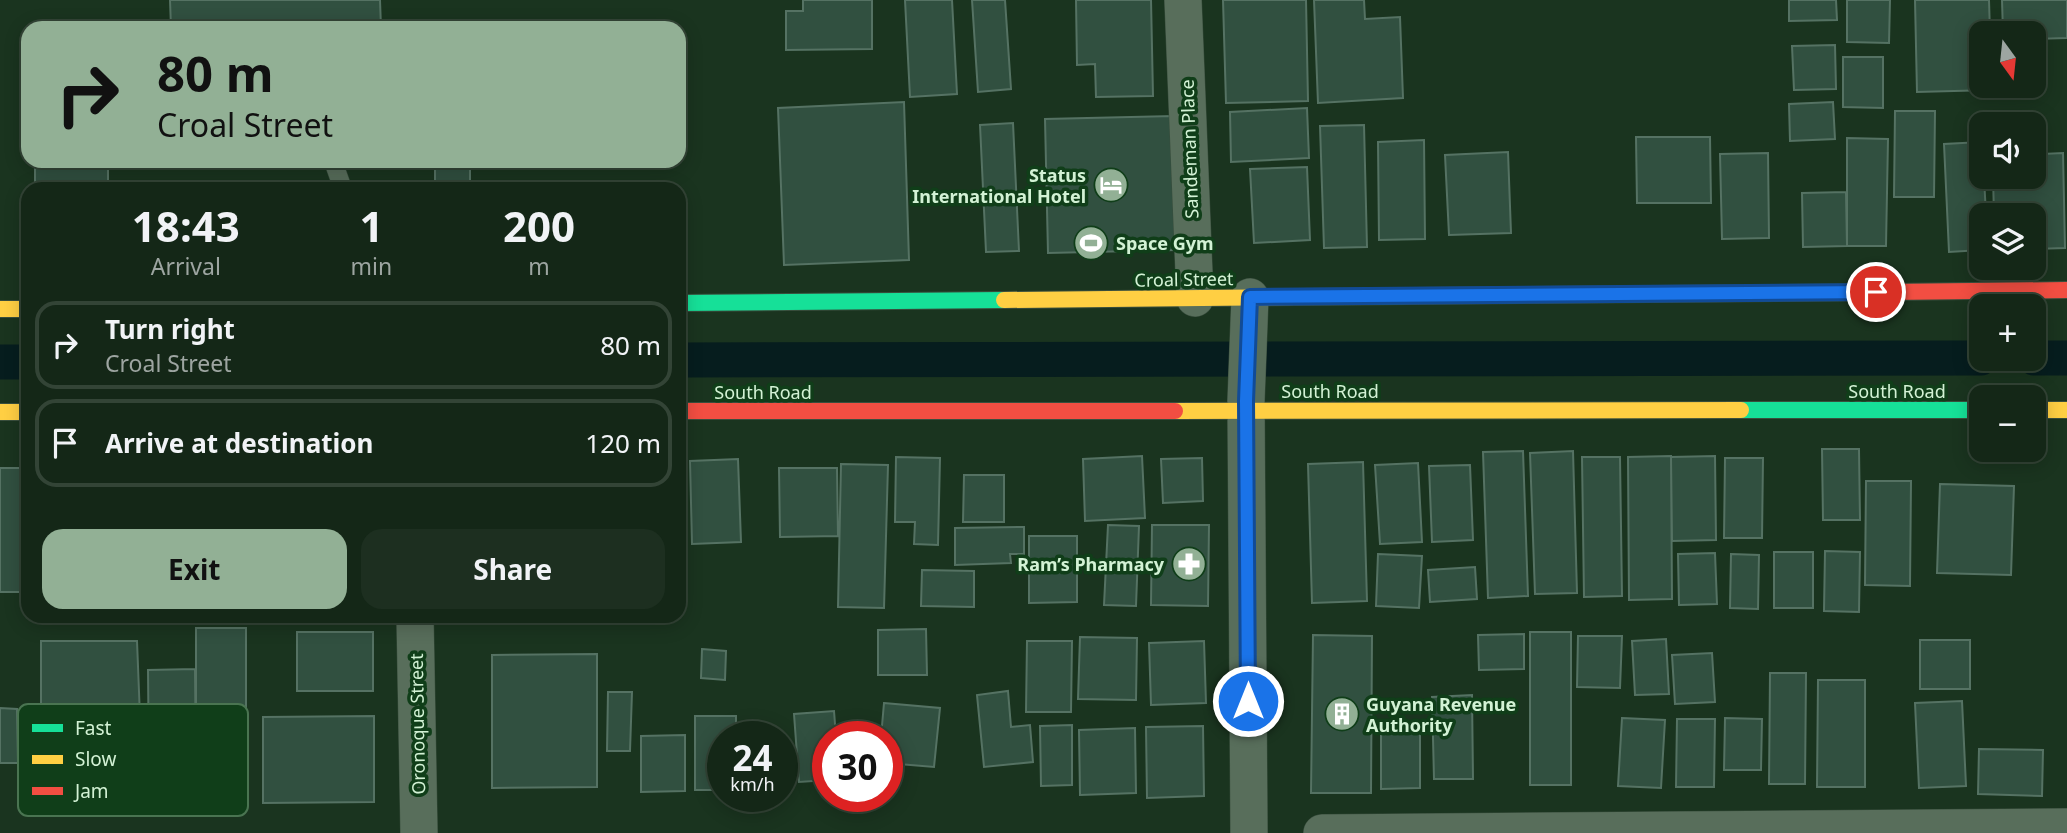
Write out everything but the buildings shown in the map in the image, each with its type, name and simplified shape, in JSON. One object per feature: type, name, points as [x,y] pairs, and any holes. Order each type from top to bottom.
[{"type":"street","name":"Sandeman Place","points":[[1183,0],[1195,298]]},
{"type":"street","name":"Croal Street","points":[[686,303],[2067,290]]},
{"type":"street","points":[[1249,833],[1246,406],[1250,297]]},
{"type":"street","points":[[0,309],[21,309]]},
{"type":"street","name":"South Road","points":[[686,411],[1246,406],[1969,410]]},
{"type":"street","points":[[2046,410],[2067,410]]},
{"type":"street","points":[[0,412],[21,412]]},
{"type":"street","name":"Oronoque Street","points":[[415,623],[419,833]]},
{"type":"street","points":[[1322,833],[2067,827]]},
{"type":"waterway","points":[[686,360],[1969,358]]},
{"type":"waterway","points":[[2046,358],[2067,358]]},
{"type":"waterway","points":[[0,362],[21,362]]},
{"type":"traffic: fast","points":[[1296,297],[1888,292]]},
{"type":"traffic: fast","points":[[686,303],[1004,300]]},
{"type":"traffic: fast","points":[[1741,410],[1969,410]]},
{"type":"traffic: slow","points":[[1004,300],[1296,297]]},
{"type":"traffic: slow","points":[[0,309],[21,309]]},
{"type":"traffic: slow","points":[[1175,411],[1741,410]]},
{"type":"traffic: slow","points":[[2046,410],[2067,410]]},
{"type":"traffic: slow","points":[[0,412],[21,412]]},
{"type":"traffic: jam","points":[[1888,292],[2067,290]]},
{"type":"traffic: jam","points":[[686,411],[1175,411]]},
{"type":"place","name":"Status International Hotel","points":[[1111,185]]},
{"type":"place","name":"Space Gym","points":[[1091,243]]},
{"type":"place","name":"Ram’s Pharmacy","points":[[1189,564]]},
{"type":"place","name":"Guyana Revenue Authority","points":[[1342,714]]},
{"type":"route","points":[[1248,701],[1246,401],[1250,297],[1876,292]]}]
